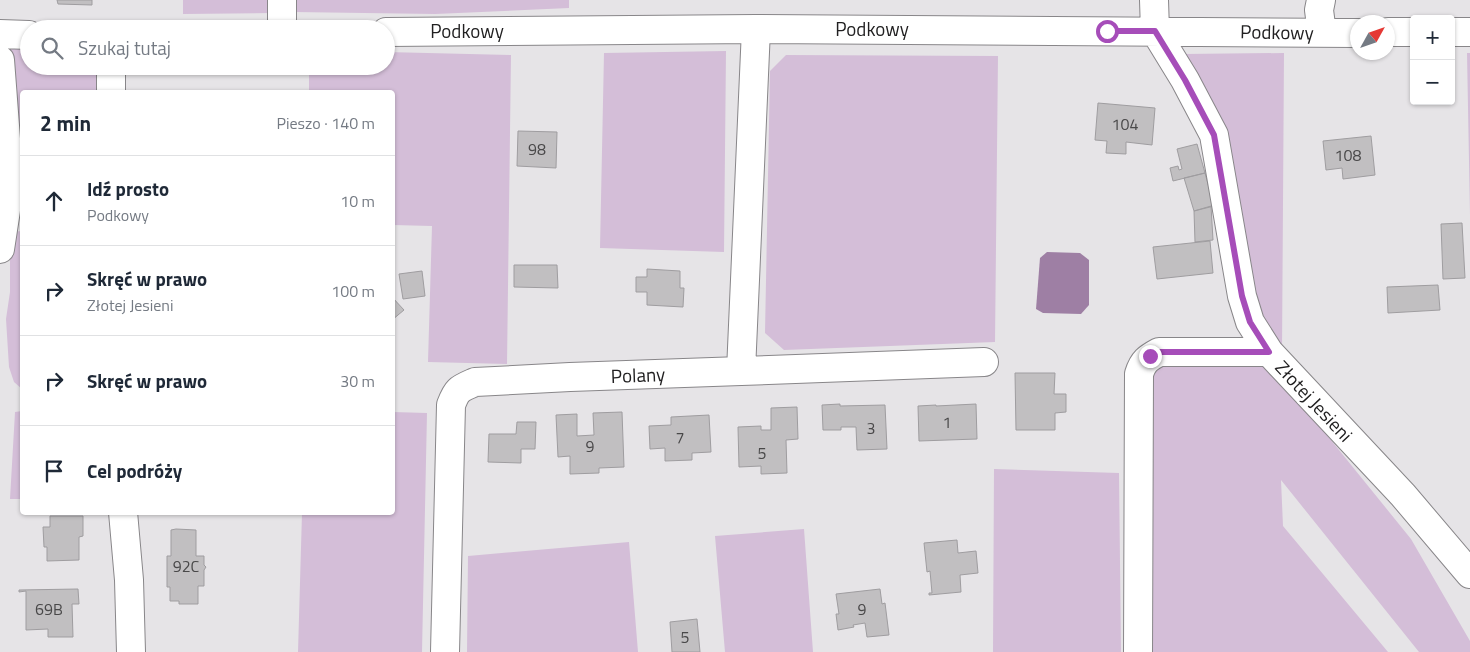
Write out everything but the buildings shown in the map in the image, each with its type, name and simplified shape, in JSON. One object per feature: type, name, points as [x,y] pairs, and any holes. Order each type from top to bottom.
[{"type":"street","points":[[282,0],[282,20]]},
{"type":"street","name":"Złotej Jesieni","points":[[1154,0],[1155,31],[1185,80],[1214,135],[1242,296],[1250,322],[1269,352],[1403,495],[1470,574]]},
{"type":"street","points":[[1321,0],[1319,10],[1322,33]]},
{"type":"street","points":[[741,371],[756,29]]},
{"type":"street","name":"Podkowy","points":[[395,32],[756,29],[1350,33]]},
{"type":"street","points":[[1395,32],[1410,32]]},
{"type":"street","points":[[1455,32],[1470,32]]},
{"type":"street","points":[[0,34],[20,34]]},
{"type":"street","points":[[0,60],[7,152],[6,210],[0,249]]},
{"type":"street","points":[[111,75],[112,90]]},
{"type":"street","points":[[1138,652],[1139,374],[1142,365],[1150,356],[1159,352],[1269,352]]},
{"type":"street","name":"Polany","points":[[445,652],[451,405],[456,392],[465,386],[475,382],[570,377],[984,362]]},
{"type":"street","points":[[123,515],[129,580],[131,652]]},
{"type":"shaded area","points":[[183,0],[271,0],[271,13],[183,14]]},
{"type":"shaded area","points":[[294,0],[569,0],[569,8],[435,14],[294,12]]},
{"type":"shaded area","points":[[8,48],[20,48],[20,75],[103,75],[104,90],[20,90],[20,180],[13,174],[14,136]]},
{"type":"shaded area","points":[[726,51],[724,252],[600,248],[604,53]]},
{"type":"shaded area","points":[[395,52],[511,55],[507,364],[428,362],[432,226],[395,225],[395,90],[309,90],[309,75],[395,75]]},
{"type":"shaded area","points":[[1284,53],[1282,352],[1269,331],[1253,290],[1183,54]]},
{"type":"shaded area","points":[[1467,53],[1470,53],[1470,215]]},
{"type":"shaded area","points":[[786,55],[998,56],[995,342],[784,350],[765,333],[770,71]]},
{"type":"shaded area","points":[[20,231],[20,387],[14,382],[9,367],[6,319],[10,292],[10,232]]},
{"type":"shaded area","points":[[1047,252],[1080,253],[1089,260],[1089,305],[1081,314],[1043,313],[1036,309],[1040,258]]},
{"type":"shaded area","points":[[1149,366],[1271,366],[1411,539],[1470,641],[1470,652],[1419,652],[1281,480],[1283,526],[1388,652],[1152,652]]},
{"type":"shaded area","points":[[20,411],[20,499],[10,499],[15,412]]},
{"type":"shaded area","points":[[395,412],[427,413],[422,652],[298,652],[302,515],[395,515]]},
{"type":"shaded area","points":[[994,469],[1119,473],[1121,652],[993,652]]},
{"type":"shaded area","points":[[804,529],[813,652],[725,652],[715,536]]},
{"type":"shaded area","points":[[629,542],[638,652],[467,652],[468,556]]},
{"type":"route","points":[[1107,31],[1155,31],[1185,80],[1214,135],[1242,296],[1250,322],[1269,352],[1159,352],[1150,356]]}]
